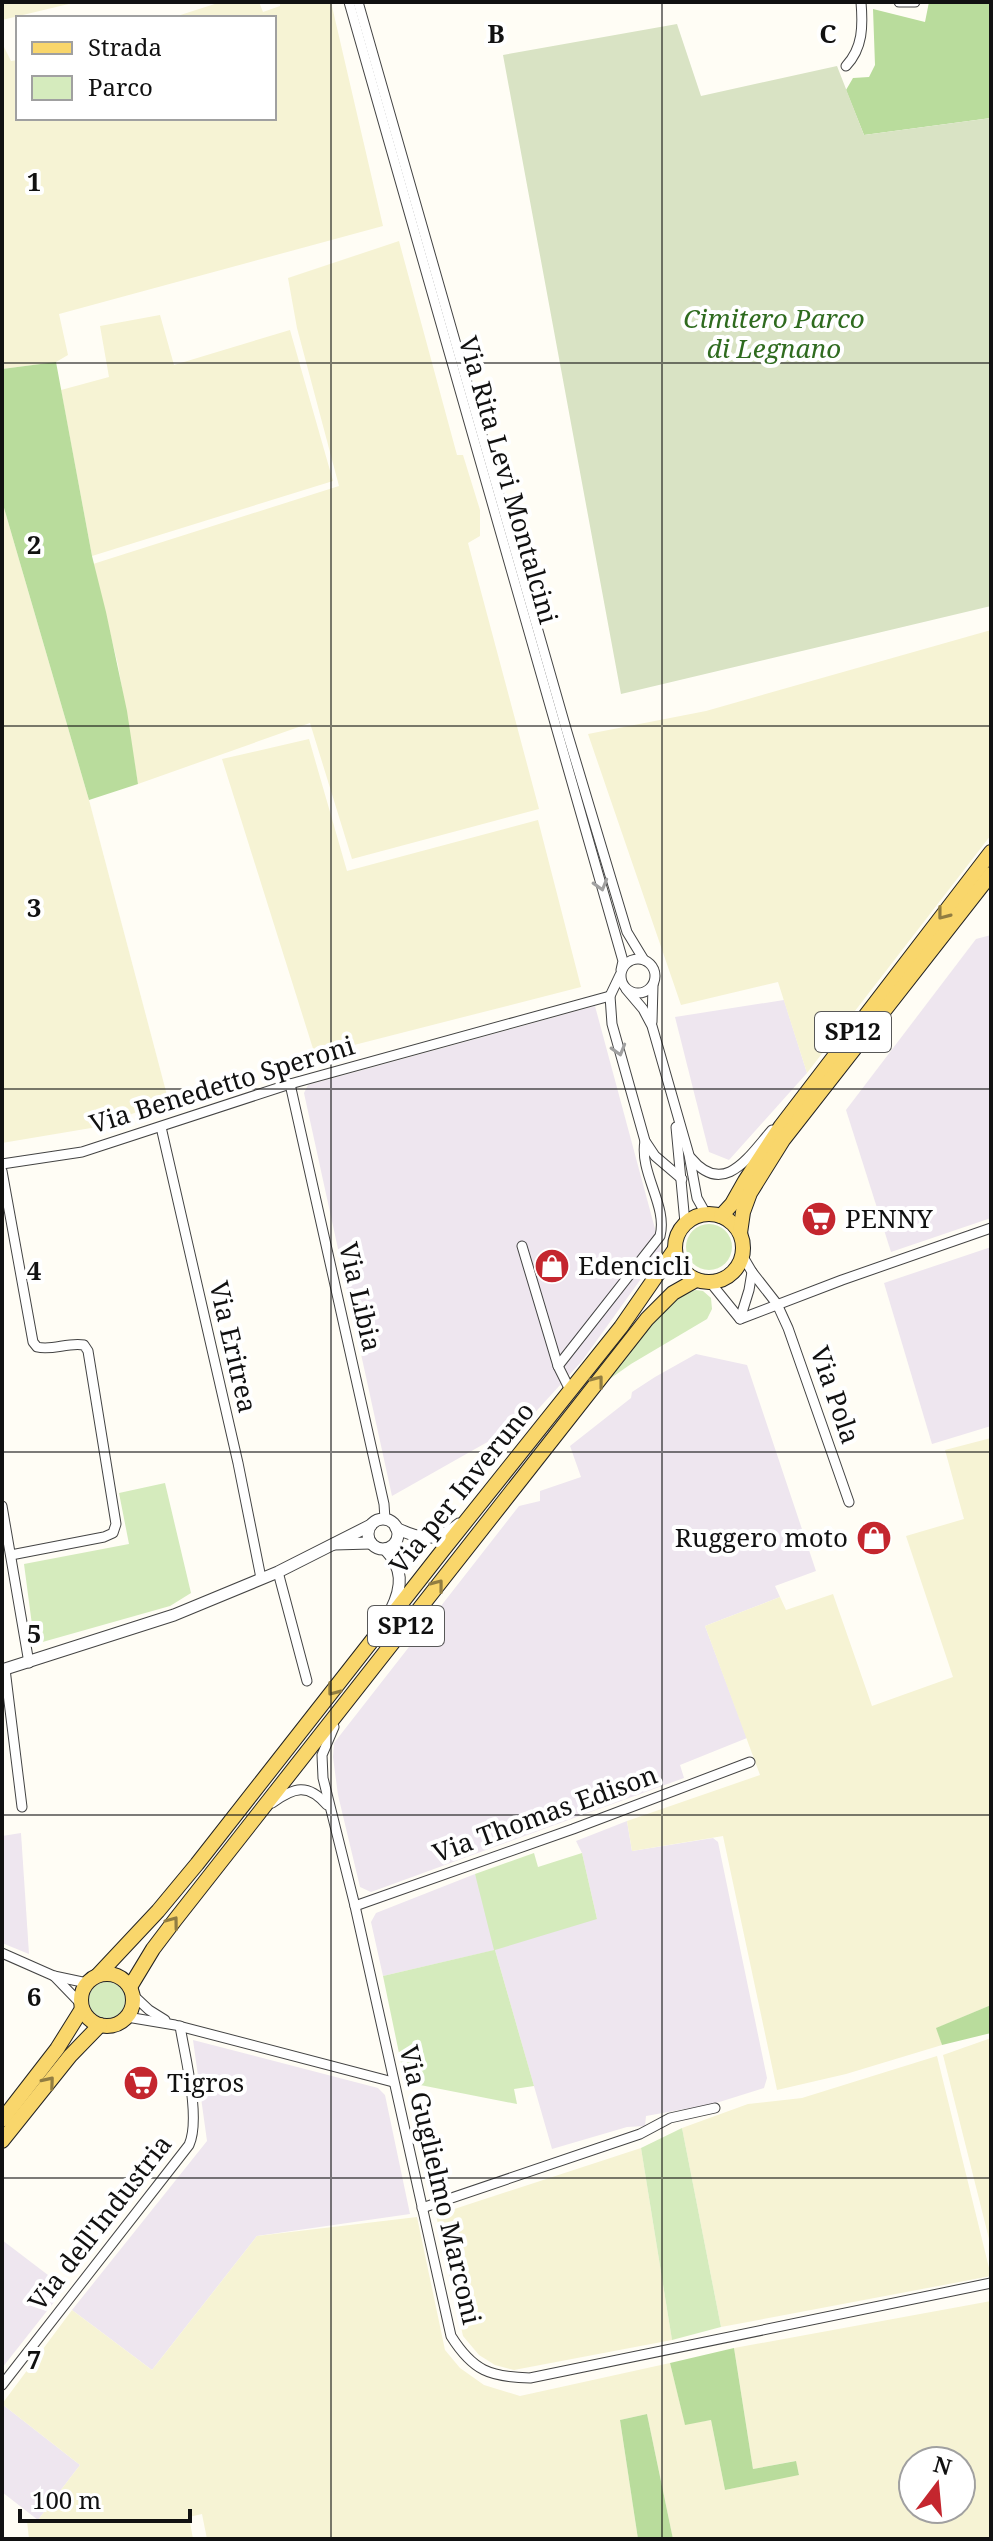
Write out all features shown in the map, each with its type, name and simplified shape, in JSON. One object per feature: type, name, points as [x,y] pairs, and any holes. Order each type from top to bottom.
[{"type":"main road","name":"SP12","points":[[713,1215],[732,1204],[759,1159],[802,1099],[991,852]]},
{"type":"main road","name":"SP12","points":[[740,1233],[750,1193],[783,1140],[991,874]]},
{"type":"main road","points":[[713,1215],[729,1220],[740,1233],[743,1244],[738,1266],[721,1280],[703,1281],[681,1268],[675,1249],[685,1223],[713,1215]]},
{"type":"main road","name":"Via per Inveruno","points":[[93,1979],[177,1889],[621,1327],[675,1249]]},
{"type":"main road","name":"Via per Inveruno","points":[[132,1991],[153,1949],[647,1319],[673,1293],[703,1281]]},
{"type":"main road","points":[[106,1974],[120,1977],[132,1991],[133,2003],[127,2017],[115,2025],[100,2025],[86,2016],[82,2007],[83,1989],[93,1979],[106,1974]]},
{"type":"main road","points":[[2,2120],[57,2049],[82,2007]]},
{"type":"main road","points":[[2,2141],[70,2056],[100,2025]]},
{"type":"street","name":"Via Rita Levi Montalcini","points":[[349,2],[619,946],[623,961],[621,972]]},
{"type":"street","name":"Via Rita Levi Montalcini","points":[[358,2],[571,746],[627,932],[644,960]]},
{"type":"street","points":[[846,66],[859,45],[861,2]]},
{"type":"street","points":[[899,2],[915,2]]},
{"type":"street","points":[[652,1026],[652,967],[644,960],[633,959],[621,972],[610,996],[612,1024],[645,1141],[655,1156],[682,1179]]},
{"type":"street","points":[[621,972],[626,989],[643,1009],[652,1026],[689,1155],[697,1198],[713,1215]]},
{"type":"street","points":[[626,989],[641,993],[654,982]]},
{"type":"street","name":"Via Benedetto Speroni","points":[[2,1164],[82,1152],[290,1084],[610,996]]},
{"type":"street","name":"Via Libia","points":[[290,1084],[381,1488],[385,1519]]},
{"type":"street","points":[[689,1155],[698,1166],[714,1174],[738,1169],[785,1114],[802,1099]]},
{"type":"street","points":[[673,1104],[685,1223]]},
{"type":"street","name":"Via Eritrea","points":[[161,1127],[238,1463],[261,1578]]},
{"type":"street","points":[[558,1366],[660,1236],[662,1224],[645,1163],[645,1141]]},
{"type":"street","points":[[2,1171],[33,1342],[43,1349],[76,1344],[84,1345],[88,1351],[116,1524],[113,1533],[104,1537],[11,1555]]},
{"type":"street","points":[[653,1190],[657,1177],[673,1172]]},
{"type":"street","points":[[740,1319],[991,1228]]},
{"type":"street","points":[[522,1246],[558,1366],[570,1390]]},
{"type":"street","name":"Via Pola","points":[[742,1255],[777,1304],[788,1328],[849,1502]]},
{"type":"street","points":[[740,1319],[752,1272]]},
{"type":"street","points":[[703,1281],[740,1319]]},
{"type":"street","points":[[2,1506],[29,1663]]},
{"type":"street","points":[[22,1807],[3,1669],[174,1615],[278,1572],[377,1520],[385,1519],[417,1538],[427,1539],[449,1532],[472,1513]]},
{"type":"street","points":[[371,1525],[368,1534],[371,1543],[385,1549],[396,1541],[396,1528]]},
{"type":"street","points":[[333,1544],[371,1543]]},
{"type":"street","points":[[381,1629],[396,1599],[401,1580],[399,1569],[385,1549]]},
{"type":"street","points":[[278,1572],[307,1681]]},
{"type":"street","name":"Via Guglielmo Marconi","points":[[359,1686],[330,1734],[322,1755],[323,1778],[355,1906],[451,2336],[473,2365],[503,2377],[530,2378],[991,2283]]},
{"type":"street","name":"Via Thomas Edison","points":[[355,1906],[750,1762]]},
{"type":"street","points":[[259,1813],[284,1794],[298,1788],[311,1792],[330,1808]]},
{"type":"street","points":[[2,1953],[54,1976],[93,1979]]},
{"type":"street","points":[[54,1976],[82,2007]]},
{"type":"street","points":[[132,1991],[149,2010],[176,2025]]},
{"type":"street","points":[[127,2017],[176,2025],[393,2082]]},
{"type":"street","name":"Via dell'Industria","points":[[2,2385],[189,2145],[194,2119],[176,2025]]},
{"type":"street","points":[[422,2208],[640,2134],[670,2118],[715,2108]]},
{"type":"shaded area","points":[[2,2],[77,2],[16,16],[2,20]]},
{"type":"shaded area","points":[[221,2],[259,2],[263,12],[280,6],[280,2],[331,2],[383,226],[59,314],[68,355],[56,362],[2,369],[2,43],[11,61],[16,60],[16,120],[276,120],[276,16],[177,16]]},
{"type":"shaded area","points":[[399,241],[457,455],[463,455],[480,510],[480,536],[468,543],[539,809],[352,859],[310,723],[138,784],[118,665],[93,564],[339,486],[297,328],[288,278]]},
{"type":"shaded area","points":[[160,315],[174,365],[290,330],[333,481],[92,556],[61,390],[109,377],[100,326]]},
{"type":"shaded area","points":[[2,501],[89,800],[168,1099],[103,1126],[2,1143]]},
{"type":"shaded area","points":[[991,630],[991,835],[807,1073],[778,982],[681,1005],[588,734],[706,711]]},
{"type":"shaded area","points":[[309,739],[347,871],[538,820],[581,987],[315,1055],[222,759]]},
{"type":"shaded area","points":[[991,935],[991,1218],[891,1252],[846,1110],[976,939]]},
{"type":"shaded area","points":[[784,1000],[807,1073],[729,1160],[709,1152],[675,1017]]},
{"type":"shaded area","points":[[595,1006],[661,1251],[582,1361],[530,1418],[392,1496],[304,1093],[308,1085]]},
{"type":"shaded area","points":[[991,1247],[991,1426],[932,1444],[884,1283]]},
{"type":"shaded area","points":[[696,1354],[747,1365],[816,1571],[775,1586],[780,1597],[705,1626],[747,1738],[680,1765],[684,1778],[371,1892],[360,1887],[338,1795],[334,1743],[519,1506],[540,1501],[540,1491],[581,1477],[570,1446],[631,1398],[632,1392]]},
{"type":"shaded area","points":[[991,1438],[991,2005],[937,2028],[942,2045],[846,2074],[777,2090],[723,1836],[632,1851],[627,1821],[760,1775],[705,1626],[780,1597],[786,1610],[833,1594],[872,1706],[953,1677],[906,1536],[964,1519],[945,1450]]},
{"type":"shaded area","points":[[627,1821],[632,1851],[713,1838],[718,1842],[767,2078],[764,2088],[713,2104],[646,2116],[645,2126],[627,2127],[552,2149],[495,1950],[383,1976],[371,1922],[376,1913],[475,1874],[478,1882],[597,1919],[582,1853],[576,1841]]},
{"type":"shaded area","points":[[21,1833],[29,1954],[2,1943],[2,1836]]},
{"type":"shaded area","points":[[991,2038],[991,2247],[943,2055]]},
{"type":"shaded area","points":[[193,2040],[378,2088],[385,2095],[410,2214],[257,2236],[152,2370],[72,2310],[207,2141]]},
{"type":"shaded area","points":[[937,2056],[991,2276],[721,2327],[682,2128],[748,2104],[802,2098]]},
{"type":"shaded area","points":[[641,2148],[672,2340],[514,2370],[495,2365],[479,2355],[463,2336],[436,2215]]},
{"type":"shaded area","points":[[417,2217],[445,2350],[460,2368],[484,2385],[520,2396],[670,2363],[685,2424],[711,2420],[725,2490],[799,2474],[795,2461],[753,2469],[734,2348],[991,2301],[991,2539],[673,2539],[647,2414],[620,2420],[638,2539],[207,2539],[202,2514],[189,2517],[193,2539],[29,2539],[27,2521],[38,2520],[80,2465],[2,2404],[72,2310],[152,2370],[257,2236]]},
{"type":"shaded area","points":[[2,2240],[65,2288],[2,2368]]},
{"type":"shaded area","points":[[2,2404],[80,2465],[38,2520],[2,2492]]},
{"type":"green space","points":[[929,2],[991,2],[991,118],[864,135],[846,90],[853,78],[869,77],[875,65],[873,9],[925,22]]},
{"type":"green space","name":"Cimitero Parco di Legnano","points":[[677,24],[701,96],[837,66],[864,135],[991,118],[991,606],[621,694],[503,55]]},
{"type":"green space","points":[[56,362],[92,556],[127,711],[138,784],[89,800],[2,501],[2,369]]},
{"type":"green space","points":[[709,1224],[725,1231],[732,1247],[725,1263],[709,1270],[693,1263],[686,1247],[693,1231]]},
{"type":"green space","points":[[703,1291],[711,1298],[712,1309],[707,1319],[601,1385],[656,1316],[683,1295]]},
{"type":"green space","points":[[165,1483],[191,1593],[170,1606],[39,1643],[34,1640],[24,1564],[129,1544],[119,1493]]},
{"type":"green space","points":[[534,1853],[538,1867],[582,1853],[597,1919],[495,1950],[534,2086],[514,2089],[517,2104],[405,2082],[383,1976],[494,1950],[475,1874]]},
{"type":"green space","points":[[107,1982],[120,1987],[125,2000],[120,2013],[107,2018],[94,2013],[89,2000],[94,1987]]},
{"type":"green space","points":[[991,2005],[991,2033],[942,2045],[936,2028]]},
{"type":"green space","points":[[682,2128],[721,2327],[672,2340],[641,2148]]},
{"type":"green space","points":[[734,2348],[753,2469],[796,2461],[799,2475],[725,2490],[711,2420],[685,2425],[670,2363]]},
{"type":"green space","points":[[647,2414],[673,2539],[638,2539],[620,2420]]},
{"type":"place","name":"PENNY","points":[[819,1219]]},
{"type":"place","name":"Edencicli","points":[[552,1266]]},
{"type":"place","name":"Ruggero moto","points":[[874,1538]]},
{"type":"place","name":"Tigros","points":[[141,2083]]}]
